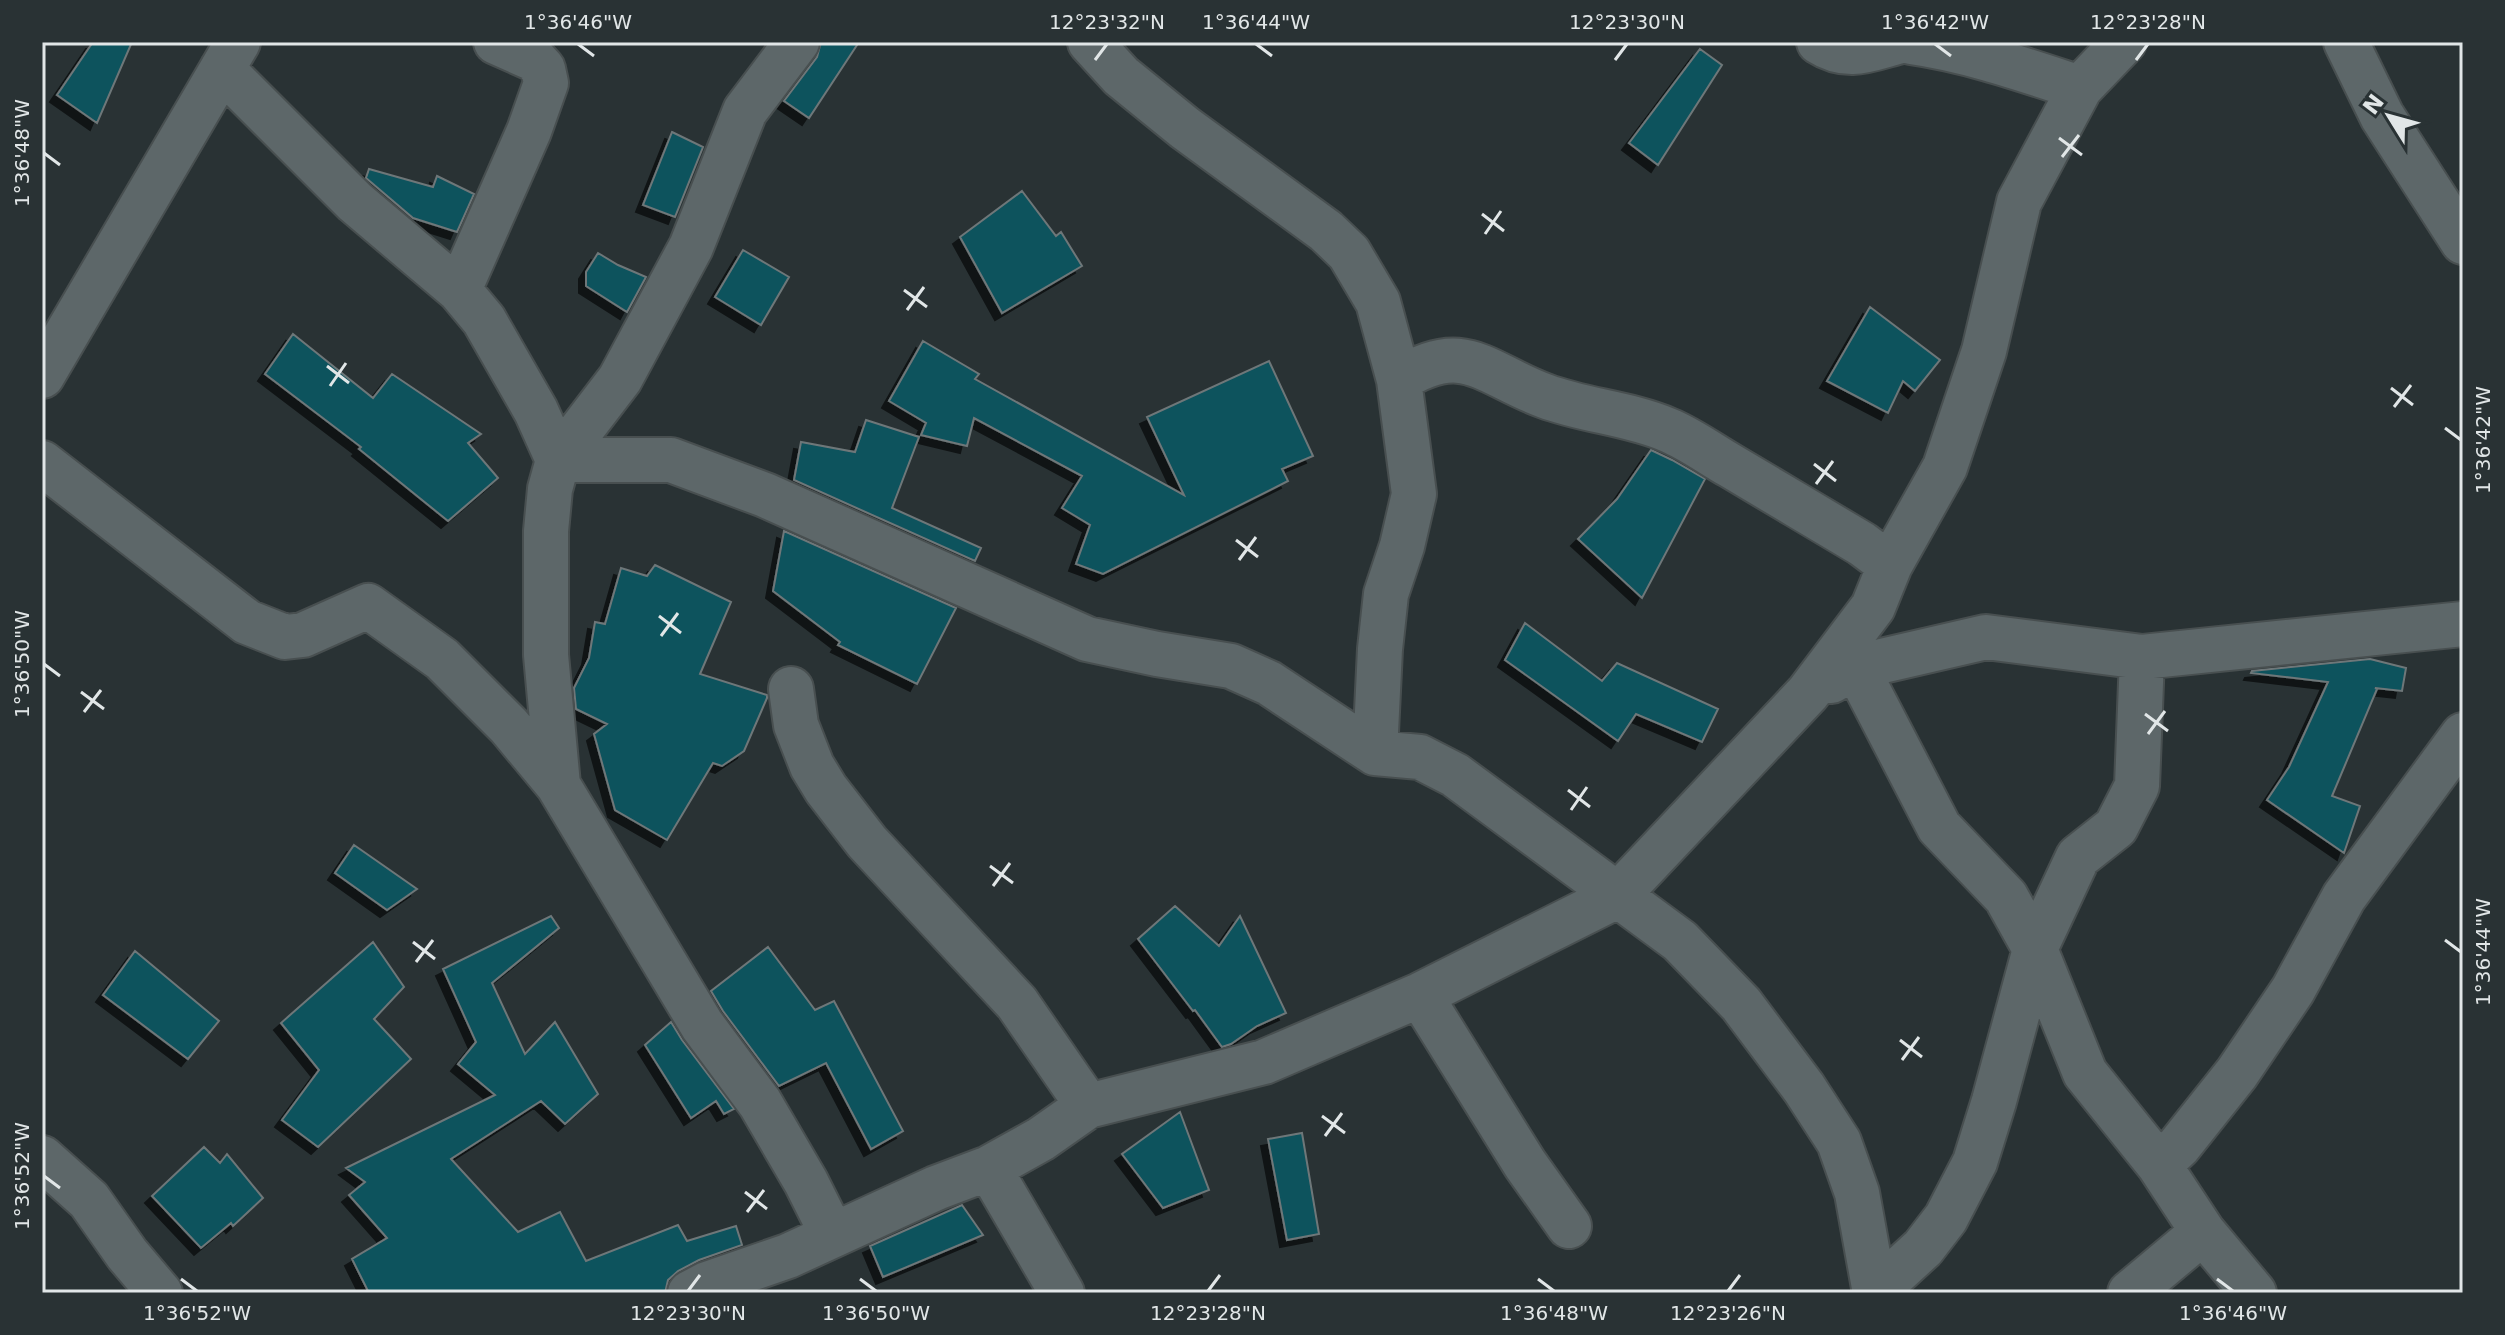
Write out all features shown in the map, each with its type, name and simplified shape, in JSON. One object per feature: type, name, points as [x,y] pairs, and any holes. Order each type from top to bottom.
[{"type":"street","points":[[459,290],[529,131],[546,83],[543,69],[534,59],[496,42]]},
{"type":"street","points":[[558,785],[546,655],[546,531],[550,489],[558,460],[620,379],[691,247],[745,111],[797,42]]},
{"type":"street","points":[[1090,42],[1132,85],[1185,128],[1326,231],[1349,253],[1378,302],[1399,380],[1414,494],[1402,546],[1386,594],[1375,753]]},
{"type":"street","points":[[1819,42],[1833,51],[1857,53],[1897,42]]},
{"type":"street","points":[[1911,42],[2004,64],[2080,88]]},
{"type":"street","points":[[690,1293],[707,1284],[788,1256],[936,1188],[989,1168],[1041,1139],[1088,1106],[1264,1062],[1420,995],[1617,896],[1808,693],[1873,607],[1890,565],[1945,467],[1984,351],[2019,202],[2080,88],[2124,42]]},
{"type":"street","points":[[2346,42],[2382,116],[2463,242]]},
{"type":"street","points":[[42,376],[230,56],[355,202],[459,290],[484,320],[536,411],[558,460]]},
{"type":"street","points":[[1399,380],[1417,368],[1447,359],[1466,360],[1542,395],[1669,430],[1862,544],[1890,565]]},
{"type":"street","points":[[558,460],[671,460],[765,495],[1087,639],[1231,666],[1269,683],[1375,753],[1420,757],[1455,775],[1680,941],[1741,1004],[1804,1088],[1839,1142],[1857,1193],[1875,1292]]},
{"type":"street","points":[[42,463],[247,622],[285,637],[303,635],[368,606],[442,659],[509,726],[558,785],[702,1025],[760,1103],[832,1234]]},
{"type":"street","points":[[1808,693],[1856,667],[1986,637],[2142,657],[2463,624]]},
{"type":"street","points":[[1875,1292],[1923,1248],[1946,1218],[1975,1162],[2035,949],[2078,857],[2116,827],[2137,786],[2142,657]]},
{"type":"street","points":[[1856,667],[1939,827],[2006,897],[2035,949],[2085,1073],[2159,1165],[2203,1232],[2254,1293]]},
{"type":"street","points":[[791,689],[796,725],[812,766],[826,789],[867,842],[1017,1003],[1088,1106]]},
{"type":"street","points":[[2159,1165],[2179,1146],[2237,1073],[2293,990],[2344,897],[2463,735]]},
{"type":"street","points":[[1420,995],[1525,1164],[1569,1226]]},
{"type":"street","points":[[42,1158],[89,1200],[127,1254],[160,1293]]},
{"type":"street","points":[[989,1168],[1062,1293]]},
{"type":"street","points":[[2130,1293],[2203,1232]]},
{"type":"building","points":[[93,42],[132,42],[97,123],[57,95]]},
{"type":"building","points":[[821,42],[859,42],[809,118],[784,101],[817,57]]},
{"type":"building","points":[[1700,49],[1722,65],[1658,165],[1629,143]]},
{"type":"building","points":[[672,132],[703,147],[675,217],[643,205]]},
{"type":"building","points":[[369,169],[433,187],[437,176],[474,194],[457,232],[413,218],[366,178]]},
{"type":"building","points":[[1022,191],[1056,236],[1061,232],[1082,266],[1002,313],[960,237]]},
{"type":"building","points":[[743,250],[789,277],[761,325],[715,297]]},
{"type":"building","points":[[598,253],[646,277],[627,312],[586,286],[586,272]]},
{"type":"building","points":[[1870,307],[1940,360],[1915,391],[1903,381],[1888,413],[1827,381]]},
{"type":"building","points":[[293,334],[373,398],[392,374],[481,434],[468,443],[498,478],[448,521],[359,449],[361,447],[265,374]]},
{"type":"building","points":[[923,341],[979,374],[975,379],[1184,495],[1147,417],[1269,361],[1313,456],[1282,469],[1288,481],[1103,574],[1076,564],[1090,525],[1062,508],[1082,476],[974,418],[967,446],[921,435],[926,423],[889,401]]},
{"type":"building","points":[[866,420],[919,437],[892,508],[981,548],[975,561],[794,480],[801,442],[855,452]]},
{"type":"building","points":[[1651,450],[1705,479],[1642,598],[1578,539],[1617,499]]},
{"type":"building","points":[[784,531],[956,608],[917,684],[838,645],[840,642],[773,591]]},
{"type":"building","points":[[655,565],[731,602],[700,674],[767,695],[744,751],[722,766],[713,763],[667,840],[615,810],[594,734],[607,724],[576,709],[574,688],[589,658],[595,622],[605,624],[621,568],[647,576]]},
{"type":"building","points":[[1525,623],[1602,681],[1617,663],[1718,709],[1702,742],[1636,714],[1618,741],[1505,660]]},
{"type":"building","points":[[2370,659],[2406,668],[2402,691],[2375,688],[2332,796],[2360,806],[2344,853],[2267,800],[2289,767],[2328,682],[2251,673]]},
{"type":"building","points":[[354,845],[417,889],[387,910],[335,873]]},
{"type":"building","points":[[1175,906],[1219,946],[1240,916],[1286,1013],[1222,1047],[1138,939]]},
{"type":"building","points":[[551,916],[559,928],[492,983],[525,1054],[555,1022],[598,1094],[565,1124],[541,1101],[451,1159],[518,1232],[560,1212],[586,1261],[678,1225],[687,1241],[736,1226],[742,1245],[678,1271],[668,1280],[665,1293],[369,1293],[352,1259],[387,1238],[349,1195],[365,1182],[346,1168],[495,1095],[458,1064],[476,1042],[443,969]]},
{"type":"building","points":[[373,942],[404,987],[374,1019],[411,1059],[318,1147],[282,1120],[319,1070],[281,1023]]},
{"type":"building","points":[[768,947],[815,1010],[834,1001],[903,1131],[871,1149],[826,1063],[779,1086],[723,1011],[711,991]]},
{"type":"building","points":[[135,951],[219,1021],[188,1059],[103,995]]},
{"type":"building","points":[[671,1022],[734,1109],[724,1114],[716,1101],[691,1118],[645,1045]]},
{"type":"building","points":[[1180,1112],[1209,1190],[1163,1208],[1122,1154]]},
{"type":"building","points":[[1302,1133],[1319,1234],[1287,1240],[1268,1139]]},
{"type":"building","points":[[204,1147],[220,1163],[227,1154],[263,1198],[233,1226],[231,1223],[201,1248],[152,1196]]},
{"type":"building","points":[[962,1205],[983,1235],[883,1277],[870,1246]]}]
